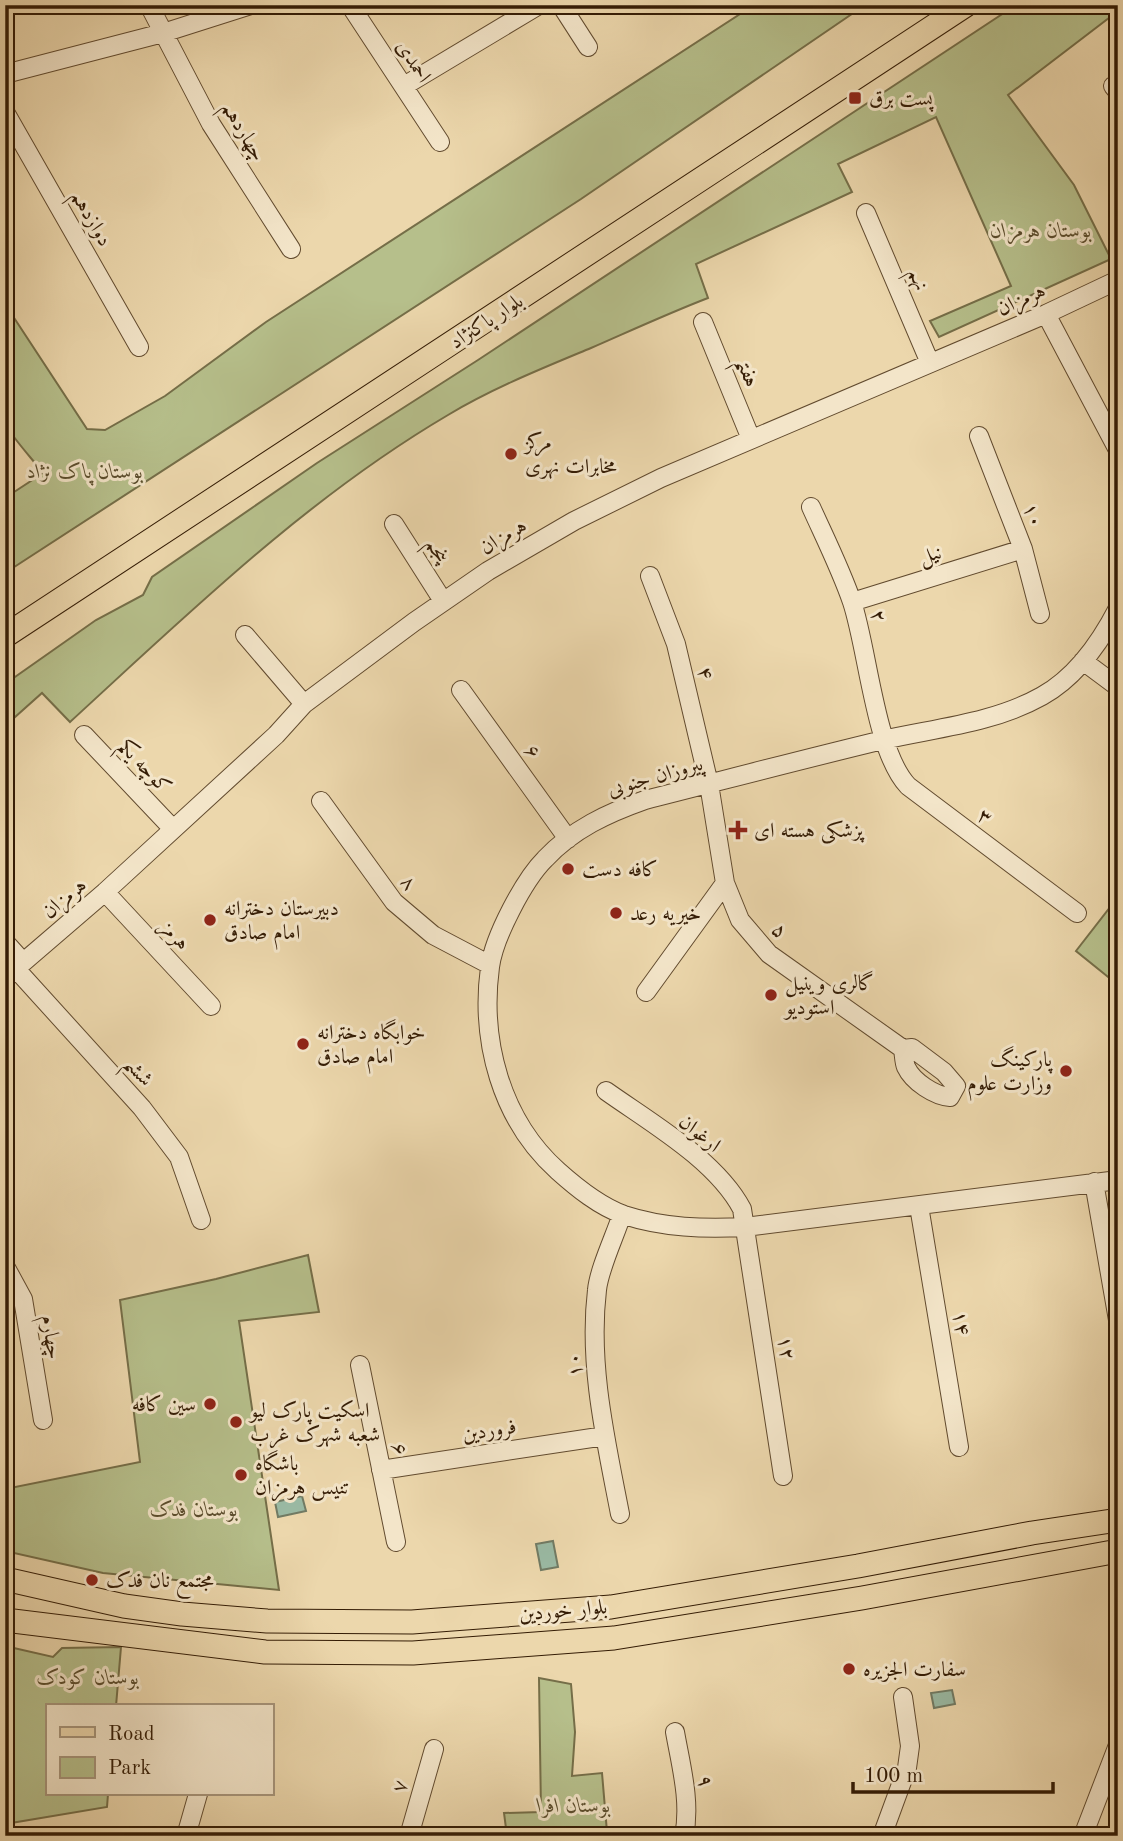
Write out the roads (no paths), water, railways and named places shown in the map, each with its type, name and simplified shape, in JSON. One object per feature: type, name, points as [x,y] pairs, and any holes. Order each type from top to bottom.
[{"type":"main road","name":"بلوار پاکنژاد","points":[[5,636],[966,5]]},
{"type":"main road","name":"بلوار خوردین","points":[[5,1579],[124,1606],[182,1614],[267,1621],[412,1622],[611,1607],[846,1569],[1032,1533],[1118,1520]]},
{"type":"main road","name":"بلوار خوردین","points":[[5,1620],[265,1652],[413,1653],[614,1637],[862,1598],[1118,1551]]},
{"type":"street","name":"چهاردهم","points":[[149,5],[211,124],[291,249]]},
{"type":"street","points":[[5,74],[163,33],[251,5]]},
{"type":"street","name":"احمدی","points":[[350,5],[440,142]]},
{"type":"street","points":[[404,86],[540,5]]},
{"type":"street","points":[[561,5],[588,47]]},
{"type":"street","name":"دوازدهم","points":[[5,112],[139,347]]},
{"type":"street","name":"نهم","points":[[866,213],[930,363]]},
{"type":"street","name":"هرمزان","points":[[12,971],[105,892],[276,735],[304,704],[488,571],[574,521],[661,478],[1046,314],[1118,280]]},
{"type":"street","points":[[1046,314],[1118,450]]},
{"type":"street","name":"هفتم","points":[[703,322],[751,439]]},
{"type":"street","name":"۱۰","points":[[979,436],[1023,549],[1040,614]]},
{"type":"street","name":"۲","points":[[811,507],[852,602],[885,740]]},
{"type":"street","name":"پنجم","points":[[394,524],[443,601]]},
{"type":"street","name":"نیل","points":[[852,602],[1023,549]]},
{"type":"street","name":"۴","points":[[650,576],[676,644],[709,784]]},
{"type":"street","name":"پیروزان جنوبی","points":[[1118,608],[1107,629],[1083,661],[1044,695],[1006,713],[709,784],[612,811],[590,823],[545,859],[510,911],[490,965],[488,1014],[491,1045],[503,1092],[513,1115],[529,1139],[547,1161],[581,1191],[622,1214],[671,1226],[708,1229],[745,1227],[1118,1180]]},
{"type":"street","points":[[245,635],[304,704]]},
{"type":"street","points":[[1083,661],[1118,687]]},
{"type":"street","name":"۶","points":[[461,690],[568,839]]},
{"type":"street","name":"کوچه یکم","points":[[84,735],[173,829]]},
{"type":"street","name":"۳","points":[[885,740],[894,768],[908,786],[1077,913]]},
{"type":"street","name":"۵","points":[[709,784],[725,883],[740,920],[769,954],[903,1049]]},
{"type":"street","name":"۸","points":[[321,801],[394,902],[433,935],[490,965]]},
{"type":"street","points":[[646,992],[725,883]]},
{"type":"street","name":"هرمز","points":[[105,892],[211,1006]]},
{"type":"street","name":"ششم","points":[[5,942],[12,971],[142,1108],[179,1157],[201,1220]]},
{"type":"street","name":"ارغوان","points":[[606,1091],[697,1158],[720,1179],[743,1209],[745,1227]]},
{"type":"street","points":[[1094,1182],[1118,1320]]},
{"type":"street","name":"۱۴","points":[[919,1206],[959,1447]]},
{"type":"street","name":"۱۰","points":[[620,1514],[604,1436],[594,1345],[597,1288],[622,1214]]},
{"type":"street","name":"۱۲","points":[[745,1227],[783,1476]]},
{"type":"street","name":"چهارم","points":[[5,1266],[23,1299],[43,1420]]},
{"type":"street","name":"۶","points":[[360,1365],[396,1542]]},
{"type":"street","name":"فروردین","points":[[381,1470],[604,1436]]},
{"type":"street","points":[[883,1836],[906,1768],[910,1746],[904,1698]]},
{"type":"street","name":"۹","points":[[675,1732],[685,1789],[687,1821],[684,1836]]},
{"type":"street","points":[[1083,1836],[1118,1745]]},
{"type":"street","name":"۷","points":[[410,1836],[434,1749]]},
{"type":"street","points":[[186,1836],[197,1796]]},
{"type":"place","name":"پست برق","points":[[855,98]]},
{"type":"place","name":"مرکز مخابرات نهری","points":[[511,454]]},
{"type":"place","name":"پزشکی هسته ای","points":[[738,830]]},
{"type":"place","name":"کافه دست","points":[[568,869]]},
{"type":"place","name":"خیریه رعد","points":[[616,913]]},
{"type":"place","name":"دبیرستان دخترانه امام صادق","points":[[210,920]]},
{"type":"place","name":"گالری وینیل استودیو","points":[[771,995]]},
{"type":"place","name":"خوابگاه دخترانه امام صادق","points":[[303,1044]]},
{"type":"place","name":"پارکینگ وزارت علوم","points":[[1066,1071]]},
{"type":"place","name":"سین کافه","points":[[210,1404]]},
{"type":"place","name":"اسکیت پارک لیو شعبه شهرک غرب","points":[[236,1422]]},
{"type":"place","name":"باشگاه تنیس هرمزان","points":[[241,1475]]},
{"type":"place","name":"مجتمع نان فدک","points":[[92,1580]]},
{"type":"place","name":"سفارت الجزیره","points":[[849,1669]]},
{"type":"park label","name":"بوستان هرمزان","points":[[1041,230]]},
{"type":"park label","name":"بوستان پاک نژاد","points":[[85,471]]},
{"type":"park label","name":"بوستان فدک","points":[[194,1509]]},
{"type":"park label","name":"بوستان کودک","points":[[88,1677]]},
{"type":"park label","name":"بوستان افرا","points":[[574,1805]]}]
